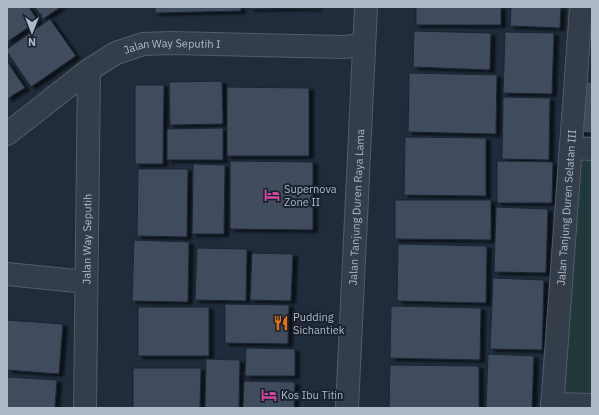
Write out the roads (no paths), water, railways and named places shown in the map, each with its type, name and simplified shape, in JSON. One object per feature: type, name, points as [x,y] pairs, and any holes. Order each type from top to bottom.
[{"type":"street","name":"Jalan Tanjung Duren Raya Lama","points":[[347,408],[366,7]]},
{"type":"street","name":"Jalan Tanjung Duren Selatan III","points":[[552,406],[582,148],[585,9]]},
{"type":"street","name":"Jalan Way Seputih I","points":[[7,134],[89,70],[116,53],[143,44],[171,42],[343,47],[364,46]]},
{"type":"street","name":"Jalan Way Seputih","points":[[85,408],[89,70]]},
{"type":"street","points":[[7,274],[86,282]]},
{"type":"street","points":[[552,406],[592,405]]},
{"type":"place","name":"Supernova Zone II","points":[[272,195]]},
{"type":"place","name":"Pudding Sichantiek","points":[[281,323]]},
{"type":"place","name":"Kos Ibu Titin","points":[[269,395]]}]
